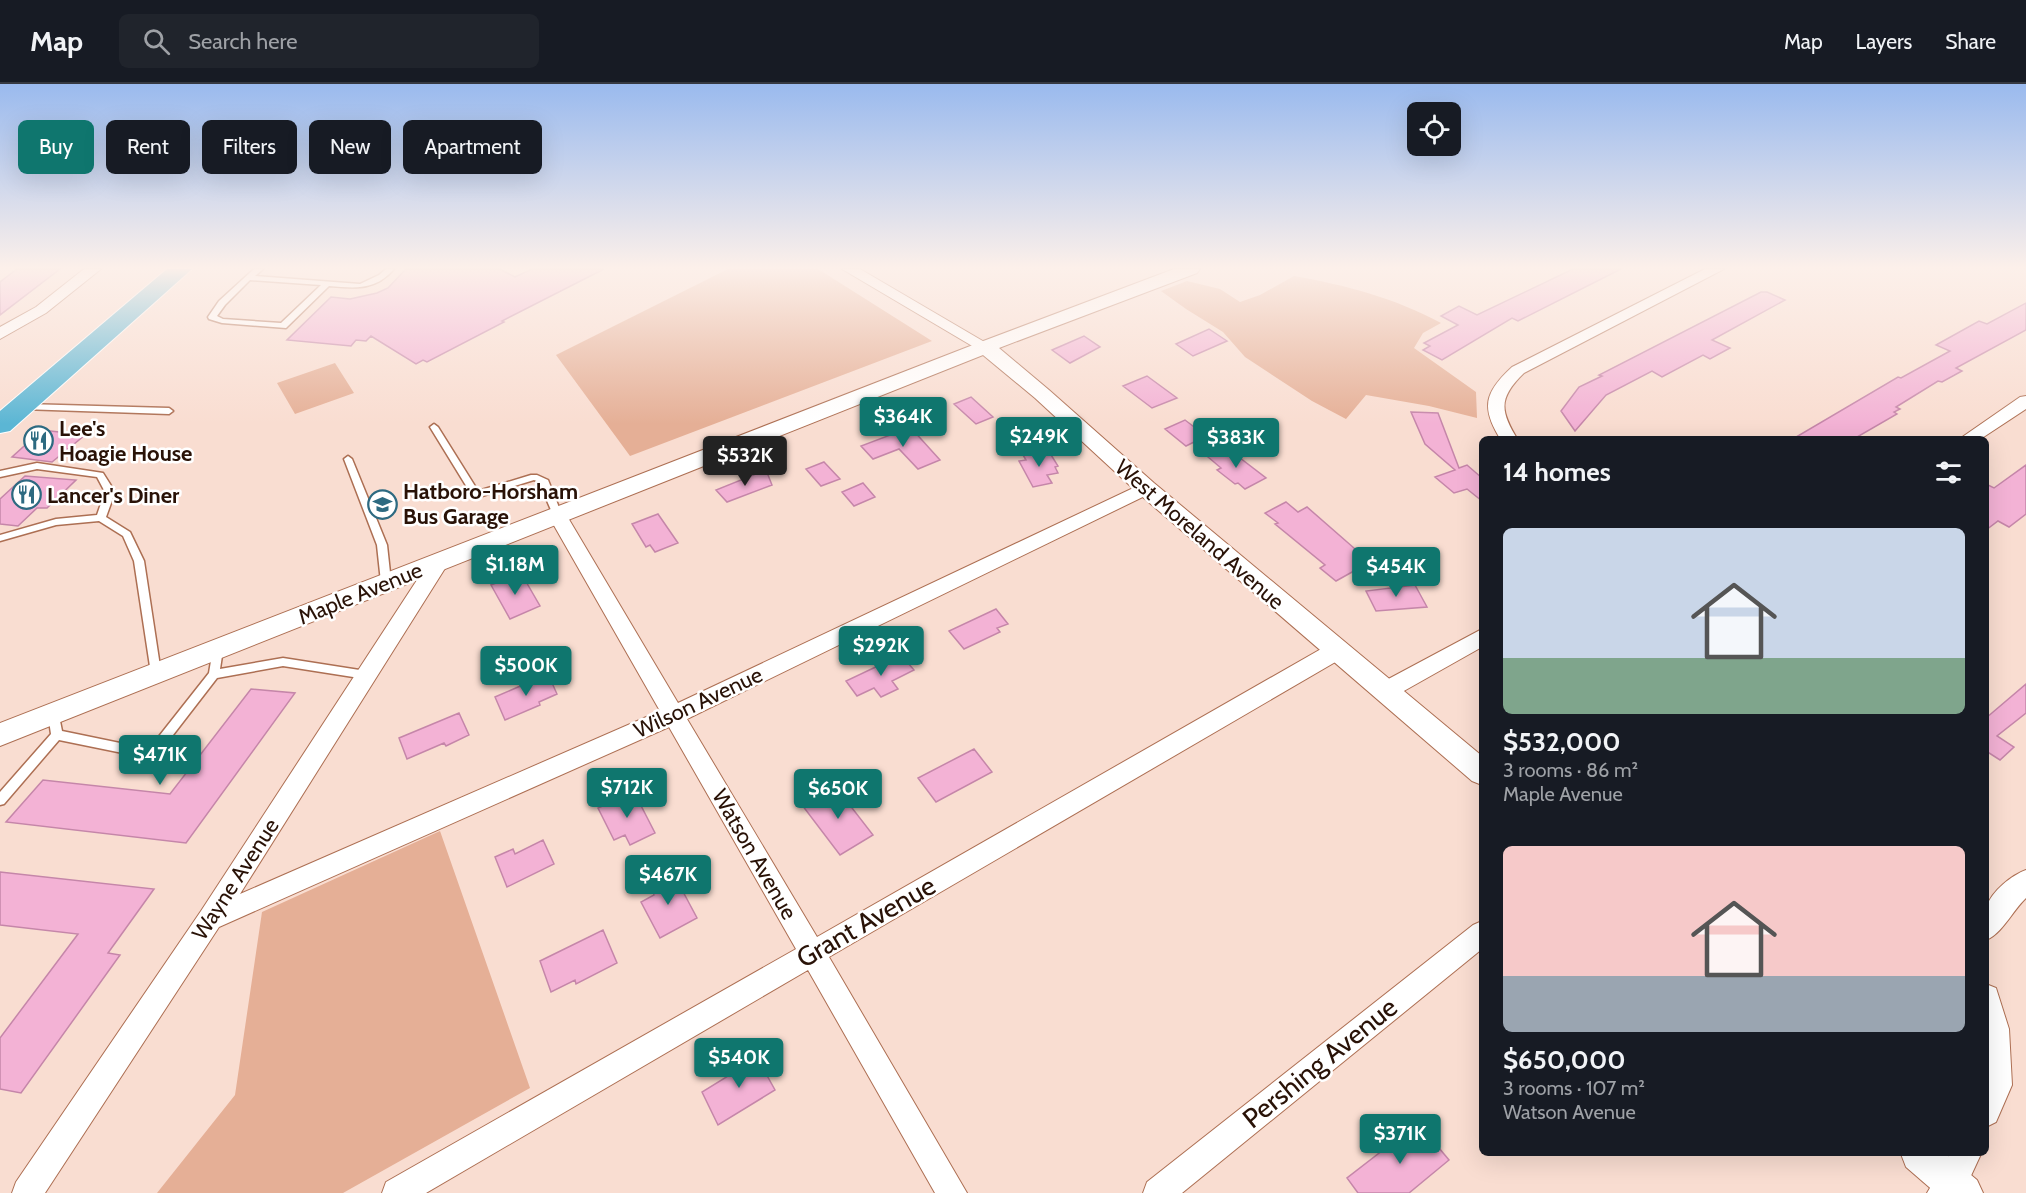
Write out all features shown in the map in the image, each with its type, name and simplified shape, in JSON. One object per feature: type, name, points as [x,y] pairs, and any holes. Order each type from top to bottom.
[{"type":"highway","points":[[0,426],[121,321]]},
{"type":"street","points":[[0,334],[23,321]]},
{"type":"street","name":"West Moreland Avenue","points":[[940,321],[985,346],[1042,393],[1146,488],[1479,770]]},
{"type":"street","name":"Maple Avenue","points":[[0,735],[56,725],[156,674],[1053,321]]},
{"type":"street","points":[[1507,436],[1497,420],[1495,404],[1501,388],[1518,370],[1615,321]]},
{"type":"street","points":[[1972,436],[2025,403]]},
{"type":"street","name":"Wilson Avenue","points":[[210,919],[674,715],[1146,488]]},
{"type":"street","name":"Watson Avenue","points":[[557,515],[952,1193]]},
{"type":"street","name":"Wayne Avenue","points":[[27,1193],[210,919],[439,562]]},
{"type":"street","points":[[1386,690],[1479,640]]},
{"type":"street","name":"Grant Avenue","points":[[397,1193],[1336,651]]},
{"type":"street","points":[[1989,924],[2004,902],[2026,881]]},
{"type":"street","name":"Pershing Avenue","points":[[1158,1193],[1479,935]]},
{"type":"street","points":[[1989,1008],[1995,1029],[1998,1085],[1989,1105]]},
{"type":"street","points":[[1921,1156],[1956,1180]]},
{"type":"lane","points":[[221,321],[283,326],[288,321]]},
{"type":"lane","points":[[21,407],[169,411]]},
{"type":"lane","points":[[434,427],[476,495],[534,477],[543,480],[557,515]]},
{"type":"lane","points":[[348,459],[382,545],[386,582]]},
{"type":"lane","points":[[0,474],[37,466],[100,475],[110,492],[101,518]]},
{"type":"lane","points":[[0,538],[56,522],[101,518],[127,534],[139,561],[156,674]]},
{"type":"lane","points":[[0,800],[56,725],[152,754],[214,674],[218,649]]},
{"type":"lane","points":[[214,674],[283,662],[366,675]]},
{"type":"shaded area","points":[[624,321],[900,321],[932,341],[630,456],[556,355]]},
{"type":"shaded area","points":[[1205,321],[1437,321],[1441,323],[1423,333],[1414,348],[1476,392],[1477,418],[1429,406],[1366,395],[1346,419],[1312,401],[1245,357],[1223,332]]},
{"type":"shaded area","points":[[335,363],[354,393],[295,414],[277,383]]},
{"type":"shaded area","points":[[440,831],[530,1088],[343,1193],[157,1193],[235,1095],[262,912]]},
{"type":"building","points":[[307,321],[504,322],[427,362],[423,360],[416,364],[371,336],[366,341],[356,340],[351,346],[287,340]]},
{"type":"building","points":[[1450,321],[1507,321],[1442,360],[1423,350],[1430,346],[1424,343],[1458,325]]},
{"type":"building","points":[[1705,321],[1747,321],[1712,340],[1730,348],[1710,359],[1703,355],[1662,377],[1652,371],[1606,395],[1575,431],[1561,411],[1579,387],[1602,376],[1599,375]]},
{"type":"building","points":[[1979,321],[1987,324],[1993,321],[2026,321],[2026,330],[1956,368],[1962,371],[1942,382],[1938,381],[1896,407],[1900,409],[1894,412],[1897,414],[1859,436],[1798,436],[1898,377],[1901,378],[1950,351],[1936,345]]},
{"type":"building","points":[[1209,329],[1227,341],[1193,356],[1176,344]]},
{"type":"building","points":[[1084,336],[1100,347],[1070,363],[1052,350]]},
{"type":"building","points":[[1147,376],[1177,398],[1152,408],[1123,386]]},
{"type":"building","points":[[971,397],[993,417],[976,424],[954,404]]},
{"type":"building","points":[[1411,412],[1438,413],[1459,468],[1467,465],[1479,475],[1479,499],[1467,489],[1454,493],[1435,477],[1455,470],[1425,444]]},
{"type":"building","points":[[1185,420],[1206,436],[1186,446],[1165,429]]},
{"type":"building","points":[[912,429],[940,460],[918,469],[899,449],[873,459],[861,446],[898,432],[901,434]]},
{"type":"building","points":[[42,430],[85,435],[52,462],[12,457]]},
{"type":"building","points":[[1227,448],[1266,478],[1245,489],[1238,483],[1235,484],[1217,470],[1221,468],[1208,457]]},
{"type":"building","points":[[1048,450],[1058,466],[1055,467],[1058,473],[1047,475],[1052,483],[1033,487],[1019,461],[1026,460],[1023,455]]},
{"type":"building","points":[[824,462],[840,479],[821,486],[806,469]]},
{"type":"building","points":[[2026,465],[2026,514],[2009,527],[1998,521],[1989,528],[1989,486],[1994,488]]},
{"type":"building","points":[[766,470],[772,485],[727,502],[716,490]]},
{"type":"building","points":[[25,476],[76,480],[47,508],[37,508],[18,526],[0,524],[0,499]]},
{"type":"building","points":[[863,483],[875,497],[854,506],[842,492]]},
{"type":"building","points":[[1286,502],[1298,512],[1307,507],[1370,562],[1336,581],[1320,568],[1325,565],[1265,513]]},
{"type":"building","points":[[658,514],[678,543],[655,552],[650,545],[646,547],[632,524]]},
{"type":"building","points":[[521,573],[540,606],[510,619],[491,585]]},
{"type":"building","points":[[1415,585],[1427,607],[1376,611],[1366,591]]},
{"type":"building","points":[[996,609],[1008,624],[997,628],[1000,632],[964,649],[949,631]]},
{"type":"building","points":[[901,655],[914,670],[892,681],[898,689],[881,697],[874,688],[857,696],[846,681]]},
{"type":"building","points":[[548,674],[557,694],[539,702],[540,705],[505,720],[495,697]]},
{"type":"building","points":[[2026,684],[2026,713],[1997,736],[2014,747],[2000,760],[1989,753],[1989,715]]},
{"type":"building","points":[[251,689],[295,693],[186,843],[6,822],[43,780],[170,794]]},
{"type":"building","points":[[459,713],[469,735],[446,746],[444,743],[407,759],[399,738]]},
{"type":"building","points":[[974,749],[992,772],[936,802],[918,778]]},
{"type":"building","points":[[835,786],[873,835],[840,855],[802,805]]},
{"type":"building","points":[[634,792],[655,833],[630,845],[625,835],[614,840],[598,808]]},
{"type":"building","points":[[543,840],[554,864],[507,887],[495,857],[513,849],[515,854]]},
{"type":"building","points":[[672,871],[697,918],[660,938],[641,902],[654,895],[649,884]]},
{"type":"building","points":[[0,872],[154,889],[108,953],[120,955],[21,1093],[0,1089],[0,1038],[78,934],[0,925]]},
{"type":"building","points":[[603,930],[617,963],[576,984],[575,980],[551,992],[540,961]]},
{"type":"building","points":[[754,1052],[775,1090],[718,1125],[702,1092],[733,1073],[730,1067]]},
{"type":"building","points":[[1418,1123],[1449,1160],[1409,1193],[1358,1193],[1347,1178]]},
{"type":"place","name":"Lee's Hoagie House","points":[[38,441]]},
{"type":"place","name":"Lancer's Diner","points":[[26,495]]},
{"type":"place","name":"Hatboro-Horsham Bus Garage","points":[[382,504]]}]
